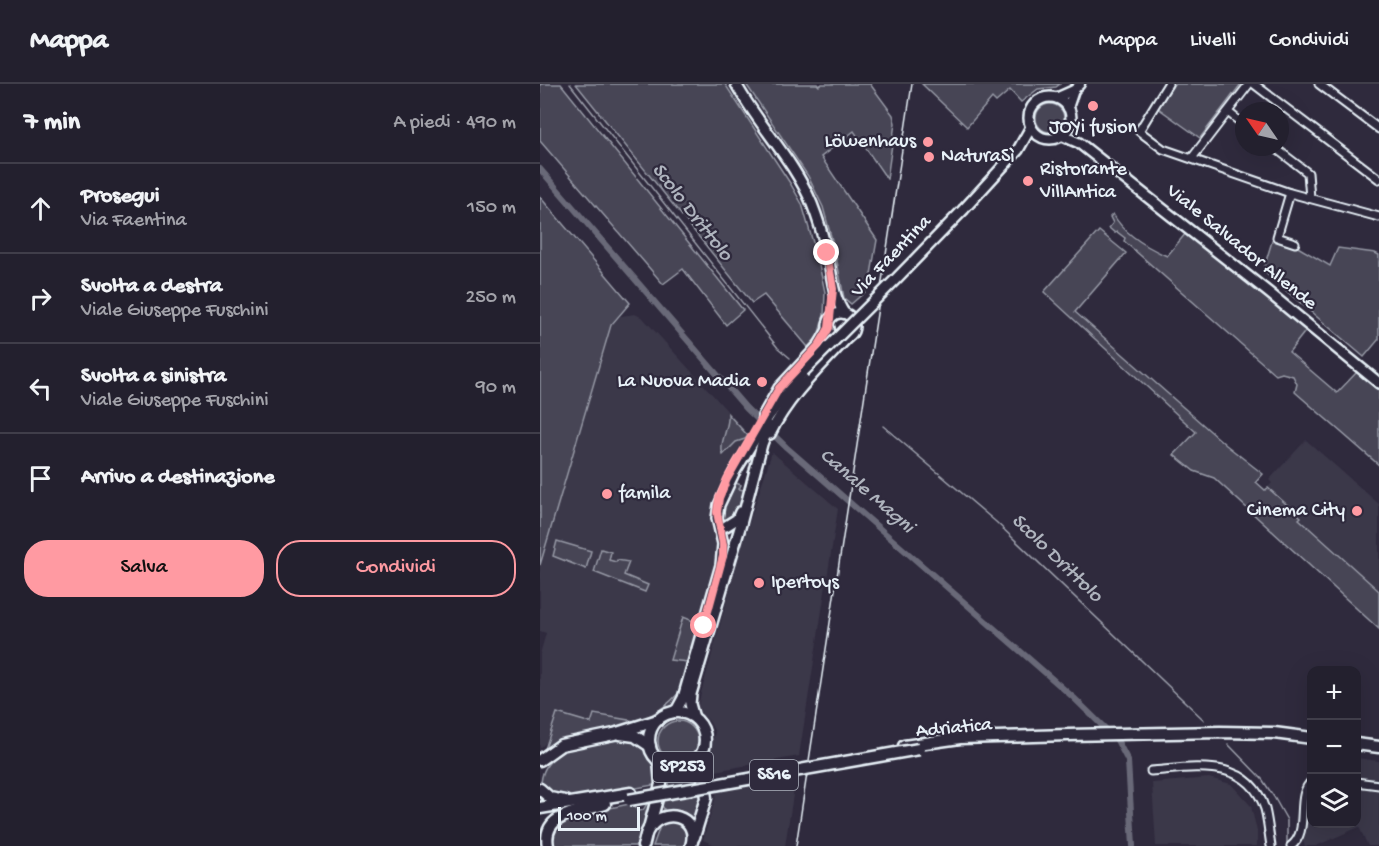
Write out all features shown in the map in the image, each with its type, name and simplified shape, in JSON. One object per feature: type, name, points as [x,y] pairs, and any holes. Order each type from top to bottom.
[{"type":"main road","points":[[736,84],[808,195],[827,253],[833,289],[839,306],[853,320],[854,326],[847,338],[771,417]]},
{"type":"main road","name":"SP253","points":[[1031,127],[1029,114],[1036,102],[1049,97],[1056,98]]},
{"type":"main road","points":[[1056,98],[1068,108]]},
{"type":"main road","name":"SP253","points":[[1068,108],[1070,124]]},
{"type":"main road","points":[[1061,135],[1070,124]]},
{"type":"main road","name":"Viale Salvador Allende","points":[[1070,124],[1079,143]]},
{"type":"main road","points":[[1031,127],[1041,137]]},
{"type":"main road","name":"Via Faentina","points":[[717,518],[718,505],[732,468],[757,432],[771,417],[790,387],[964,209],[1018,150],[1031,127]]},
{"type":"main road","name":"SP253","points":[[1041,137],[1054,138],[1061,135]]},
{"type":"main road","name":"Viale Salvador Allende","points":[[1061,135],[1079,143],[1259,284],[1379,383]]},
{"type":"main road","name":"Via Faentina","points":[[1018,150],[1041,137]]},
{"type":"main road","points":[[833,289],[830,323],[836,337],[847,338]]},
{"type":"main road","points":[[771,417],[779,388],[819,345],[837,314],[844,313]]},
{"type":"main road","name":"Via Faentina","points":[[694,718],[690,699],[771,417]]},
{"type":"main road","points":[[726,526],[737,519],[742,505],[747,501]]},
{"type":"main road","points":[[717,518],[726,526],[734,527],[741,524]]},
{"type":"main road","points":[[540,760],[549,752],[569,742],[614,734],[658,720],[677,709],[683,698],[721,565],[723,544],[717,518]]},
{"type":"main road","points":[[671,713],[682,713],[694,718]]},
{"type":"main road","name":"SP253","points":[[659,761],[665,765],[680,768],[688,766],[700,757],[705,738],[701,726],[694,718]]},
{"type":"main road","name":"SP253","points":[[643,846],[662,777],[659,761],[650,746],[650,737],[658,720]]},
{"type":"main road","name":"Adriatica","points":[[606,801],[919,749],[1220,732],[1274,733],[1307,737]]},
{"type":"main road","points":[[614,734],[635,736],[650,746]]},
{"type":"main road","name":"Adriatica","points":[[1153,736],[1281,741],[1307,744]]},
{"type":"main road","points":[[1361,745],[1379,747]]},
{"type":"main road","points":[[1361,751],[1379,753]]},
{"type":"main road","points":[[540,765],[549,752]]},
{"type":"main road","name":"SP253","points":[[693,842],[706,798],[700,757]]},
{"type":"main road","points":[[540,789],[550,798],[561,801],[596,796],[606,801]]},
{"type":"main road","points":[[548,846],[548,832],[559,818],[606,801]]},
{"type":"main road","name":"SS16","points":[[540,808],[606,801]]},
{"type":"main road","name":"SS16","points":[[540,815],[606,801]]},
{"type":"main road","name":"SP253","points":[[648,831],[661,818],[678,817],[686,821],[691,828],[693,842]]},
{"type":"street","points":[[1168,84],[1139,131],[1163,149],[1290,193],[1379,217]]},
{"type":"street","points":[[1192,158],[1249,84]]},
{"type":"street","points":[[1254,84],[1379,179]]},
{"type":"street","points":[[1319,84],[1379,129]]},
{"type":"street","name":"SP253","points":[[1056,98],[1077,87]]},
{"type":"street","name":"SP253","points":[[1068,108],[1077,87]]},
{"type":"street","points":[[1228,112],[1235,117]]},
{"type":"street","points":[[1286,156],[1308,173],[1310,198]]},
{"type":"street","points":[[1290,193],[1277,237],[1295,243]]},
{"type":"street","points":[[1151,771],[1212,767],[1232,773],[1247,781],[1256,791],[1264,808],[1272,846]]},
{"type":"street","points":[[1361,783],[1379,785]]},
{"type":"street","points":[[1291,846],[1298,837],[1307,786]]},
{"type":"shaded area","points":[[540,84],[561,84],[743,310],[726,325],[683,269],[663,284],[540,141]]},
{"type":"shaded area","points":[[576,84],[725,84],[802,204],[825,292],[824,315],[818,336],[808,347],[764,295],[752,303]]},
{"type":"shaded area","points":[[746,84],[817,84],[819,86],[822,84],[870,84],[893,115],[895,123],[887,179],[854,131],[821,157],[877,240],[870,280],[865,292],[851,304],[844,298],[823,207],[808,176]]},
{"type":"shaded area","points":[[922,84],[1060,84],[1056,87],[1038,89],[1021,102],[1010,90],[996,102],[992,98],[967,127]]},
{"type":"shaded area","points":[[1174,84],[1241,84],[1200,138],[1158,108]]},
{"type":"shaded area","points":[[1050,104],[1060,108],[1064,118],[1060,128],[1050,132],[1040,128],[1036,118],[1040,108]]},
{"type":"shaded area","points":[[540,197],[630,303],[611,325],[540,565]]},
{"type":"shaded area","points":[[1113,214],[1123,228],[1136,239],[1167,256],[1186,233],[1307,329],[1289,352],[1337,393],[1357,372],[1379,391],[1379,465],[1295,392],[1297,384],[1293,376],[1282,373],[1276,375],[1124,241],[1125,238],[1109,228],[1113,223],[1110,217]]},
{"type":"shaded area","points":[[1099,231],[1126,253],[1075,312],[1226,445],[1263,474],[1256,482],[1265,490],[1268,488],[1301,517],[1299,519],[1379,591],[1379,629],[1214,478],[1194,471],[1174,455],[1196,432],[1044,292]]},
{"type":"shaded area","points":[[1273,238],[1296,246],[1330,266],[1338,248],[1379,255],[1379,339],[1364,357],[1263,271]]},
{"type":"shaded area","points":[[635,314],[643,318],[750,436],[721,486],[714,516],[721,541],[720,563],[682,689],[659,712],[634,723],[594,715],[591,723],[557,713],[547,742],[540,748],[540,654],[546,633],[540,631],[540,565],[611,325],[621,316]]},
{"type":"shaded area","points":[[728,414],[748,436],[736,442],[723,455],[722,446]]},
{"type":"shaded area","points":[[1306,440],[1379,504],[1379,591],[1265,490],[1272,483],[1269,480]]},
{"type":"shaded area","points":[[772,452],[838,509],[799,756],[710,772],[707,764],[715,732],[709,721],[701,714],[698,706],[743,542]]},
{"type":"shaded area","points":[[733,482],[741,485],[739,489],[744,490],[738,513],[728,522],[721,518],[722,509]]},
{"type":"shaded area","points":[[557,541],[591,551],[586,569],[553,556]]},
{"type":"shaded area","points":[[601,549],[611,552],[609,560],[629,562],[624,575],[648,585],[645,592],[594,572]]},
{"type":"shaded area","points":[[683,617],[696,622],[698,627],[688,662],[670,660]]},
{"type":"shaded area","points":[[682,689],[676,704],[653,718],[612,730],[572,737],[552,745],[544,752],[557,713],[591,723],[594,714],[634,721],[634,723],[660,709]]},
{"type":"shaded area","points":[[678,721],[686,722],[692,727],[697,733],[697,749],[692,755],[686,760],[678,761],[670,760],[664,755],[659,749],[658,741],[659,733],[664,727],[670,722]]},
{"type":"shaded area","points":[[629,738],[652,756],[659,784],[559,799],[541,787],[543,773],[550,761],[561,753],[589,743]]},
{"type":"shaded area","points":[[1361,759],[1379,761],[1379,846],[1368,846],[1359,828]]},
{"type":"shaded area","points":[[696,765],[703,794],[693,827],[662,815],[664,809],[660,802],[667,769],[683,771]]},
{"type":"shaded area","points":[[796,776],[785,846],[717,846],[703,840],[718,789]]},
{"type":"shaded area","points":[[1209,778],[1231,784],[1251,806],[1257,831],[1257,846],[1156,846],[1152,783]]},
{"type":"shaded area","points":[[1307,778],[1307,828],[1357,828],[1316,846],[1305,846],[1294,822]]},
{"type":"shaded area","points":[[649,802],[651,803],[639,846],[551,846],[550,834],[566,817],[634,803],[637,811],[640,811]]},
{"type":"shaded area","points":[[671,819],[687,828],[688,846],[653,846],[659,829],[656,828],[660,823]]},
{"type":"waterway","name":"Scolo Drittolo","points":[[570,84],[778,348],[790,358]]},
{"type":"waterway","name":"Canale Magni","points":[[540,169],[746,408],[786,447],[1074,698],[1117,740],[1128,761],[1133,846]]},
{"type":"waterway","name":"Scolo Drittolo","points":[[883,426],[996,522],[1204,720]]},
{"type":"waterway","name":"Scolo Drittolo","points":[[1228,744],[1262,779],[1274,797],[1287,820],[1287,846]]},
{"type":"railway","points":[[796,846],[912,84]]},
{"type":"place","name":"JOYi fusion","points":[[1093,106]]},
{"type":"place","name":"Löwenhaus","points":[[928,142]]},
{"type":"place","name":"NaturaSì","points":[[929,157]]},
{"type":"place","name":"Ristorante VillAntica","points":[[1028,181]]},
{"type":"place","name":"La Nuova Madia","points":[[762,382]]},
{"type":"place","name":"famila","points":[[607,494]]},
{"type":"place","name":"Cinema City","points":[[1357,511]]},
{"type":"place","name":"Ipertoys","points":[[759,583]]},
{"type":"route","points":[[704,626],[723,556],[722,535],[717,518],[719,498],[732,468],[779,388],[819,345],[829,328],[833,289],[827,253]]}]
